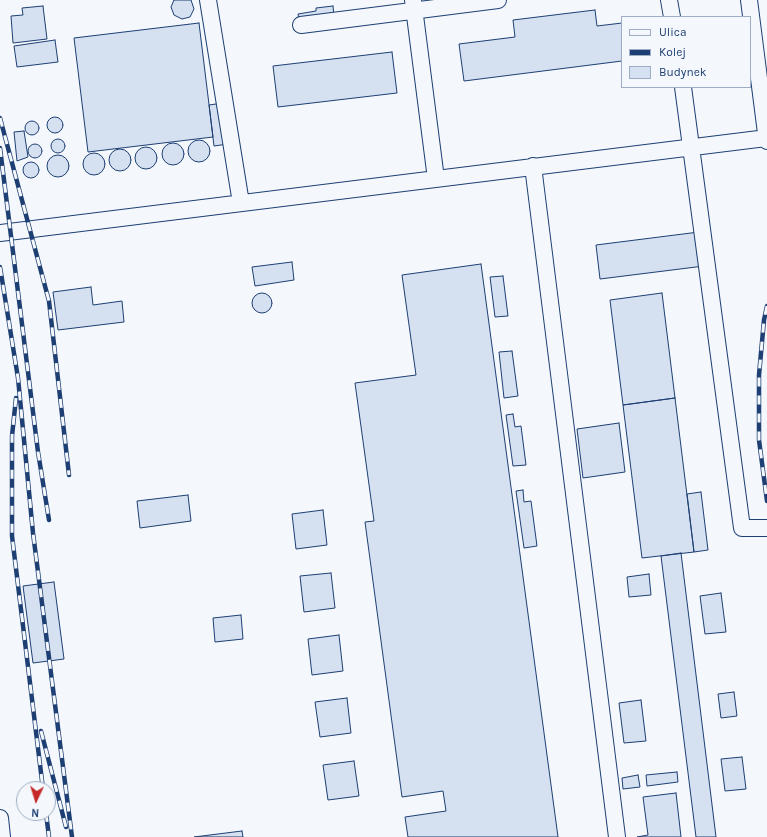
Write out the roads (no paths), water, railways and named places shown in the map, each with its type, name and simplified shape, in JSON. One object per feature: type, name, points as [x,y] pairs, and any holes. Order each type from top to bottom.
[{"type":"lane","points":[[208,0],[241,203]]},
{"type":"lane","points":[[301,25],[413,5],[498,0]]},
{"type":"lane","points":[[669,0],[672,16]]},
{"type":"lane","points":[[748,0],[750,16]]},
{"type":"lane","points":[[413,5],[436,179]]},
{"type":"lane","points":[[751,22],[767,141]]},
{"type":"lane","points":[[682,88],[692,147],[742,528],[767,528]]},
{"type":"lane","points":[[0,233],[767,138]]},
{"type":"lane","points":[[534,166],[617,837]]},
{"type":"lane","points":[[0,818],[2,837]]},
{"type":"railway","points":[[0,118],[49,301],[69,475]]},
{"type":"railway","points":[[0,148],[38,452],[49,520]]},
{"type":"railway","points":[[0,267],[18,378],[33,533],[72,837]]},
{"type":"railway","points":[[767,306],[764,320],[759,375],[759,440],[767,501]]},
{"type":"railway","points":[[16,398],[12,436],[12,536],[42,781]]},
{"type":"railway","points":[[41,731],[66,827]]},
{"type":"railway","points":[[47,821],[49,837]]}]
